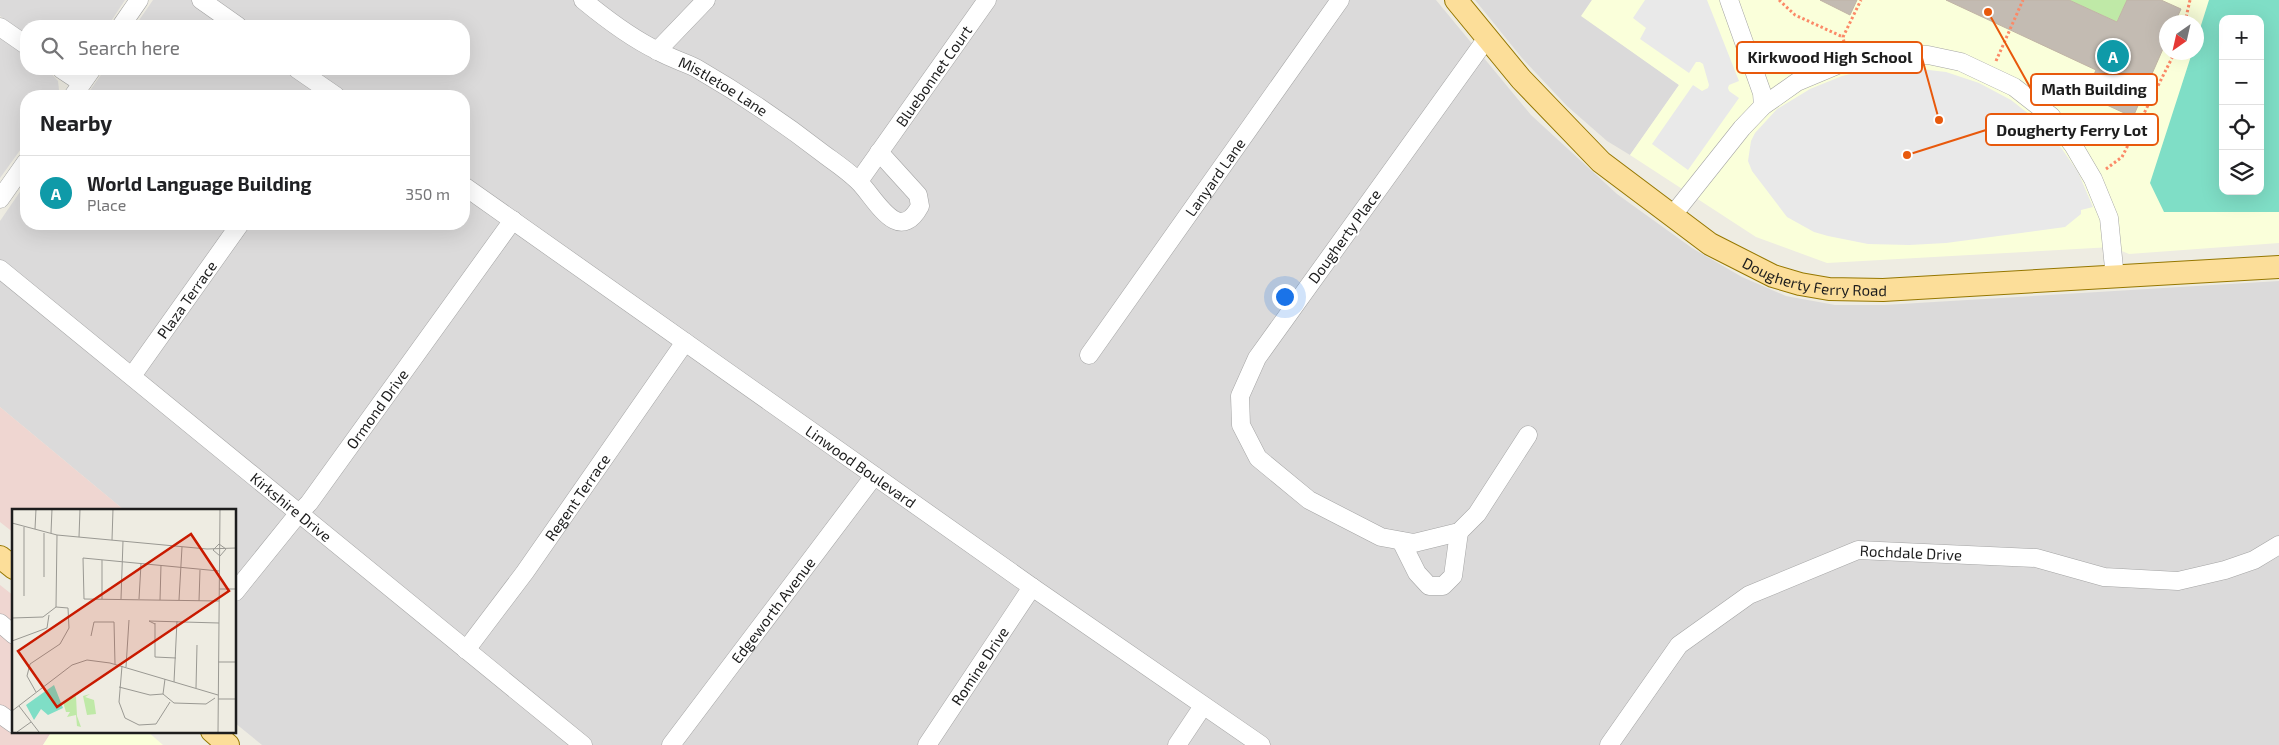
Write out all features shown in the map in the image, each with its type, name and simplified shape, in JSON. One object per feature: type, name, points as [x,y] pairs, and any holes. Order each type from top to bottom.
[{"type":"main road","name":"Dougherty Ferry Road","points":[[1456,0],[1521,79],[1589,150],[1612,171],[1710,244],[1772,276],[1800,284],[1829,289],[1903,290],[2279,267]]},
{"type":"main road","points":[[0,557],[12,566]]},
{"type":"main road","points":[[213,732],[228,745]]},
{"type":"street","points":[[125,20],[139,0]]},
{"type":"street","points":[[201,0],[229,20]]},
{"type":"street","name":"Mistletoe Lane","points":[[583,0],[606,20],[657,51],[695,68],[784,122],[859,181]]},
{"type":"street","points":[[657,51],[706,0]]},
{"type":"street","name":"Bluebonnet Court","points":[[859,181],[987,0]]},
{"type":"street","name":"Lanyard Lane","points":[[1089,355],[1340,0]]},
{"type":"street","points":[[1729,0],[1762,93],[1763,106]]},
{"type":"street","points":[[0,27],[20,41]]},
{"type":"street","name":"Dougherty Place","points":[[1459,532],[1414,543],[1381,537],[1309,500],[1258,458],[1241,425],[1240,396],[1257,358],[1487,38]]},
{"type":"street","points":[[1672,216],[1742,128],[1763,106],[1797,82],[1848,62],[1888,55],[1928,55],[1960,62],[2014,87],[2051,116],[2073,144],[2092,179],[2109,218],[2115,278]]},
{"type":"street","points":[[70,75],[82,83]]},
{"type":"street","points":[[306,75],[326,90]]},
{"type":"street","points":[[859,181],[878,205],[897,221],[908,220],[916,214],[920,206],[918,195],[879,152]]},
{"type":"street","points":[[0,199],[20,171]]},
{"type":"street","name":"Linwood Boulevard","points":[[470,190],[1032,587],[1261,745]]},
{"type":"street","name":"Ormond Drive","points":[[236,591],[309,503],[513,220]]},
{"type":"street","name":"Plaza Terrace","points":[[132,376],[236,230]]},
{"type":"street","name":"Kirkshire Drive","points":[[0,269],[583,745]]},
{"type":"street","name":"Regent Terrace","points":[[466,650],[530,564],[686,342]]},
{"type":"street","points":[[1401,540],[1422,580],[1429,586],[1443,586],[1453,576],[1459,532],[1477,514],[1528,435]]},
{"type":"street","name":"Edgeworth Avenue","points":[[671,745],[874,476]]},
{"type":"street","name":"Rochdale Drive","points":[[1610,745],[1679,645],[1749,595],[1858,550],[2036,558],[2104,577],[2178,581],[2225,570],[2254,560],[2279,545]]},
{"type":"street","name":"Romine Drive","points":[[927,745],[1032,587]]},
{"type":"street","points":[[0,623],[12,633]]},
{"type":"street","points":[[1177,745],[1203,706]]},
{"type":"street","points":[[0,714],[12,723]]},
{"type":"path","points":[[1779,0],[1795,15],[1843,38]]},
{"type":"path","points":[[1848,62],[1843,38],[1861,0]]},
{"type":"path","points":[[1989,76],[2023,0]]},
{"type":"path","points":[[2187,15],[2190,0]]},
{"type":"path","points":[[2092,179],[2122,157],[2171,60]]},
{"type":"shaded area","points":[[0,0],[125,0],[112,20],[20,20],[20,31],[0,16]]},
{"type":"shaded area","points":[[153,0],[1436,0],[1531,115],[1617,194],[1692,248],[1742,277],[1786,296],[1835,305],[1884,305],[2279,281],[2279,745],[262,745],[236,724],[236,509],[123,509],[0,407],[0,221],[20,192],[20,230],[470,230],[470,90],[90,90],[101,75],[470,75],[470,20],[139,20]]},
{"type":"shaded area","points":[[1475,0],[1592,0],[1582,16],[1679,85],[1630,155],[1607,141],[1567,106],[1522,58]]},
{"type":"shaded area","points":[[1592,0],[2279,0],[2279,243],[2129,254],[2112,247],[1827,263],[1756,237],[1630,155],[1679,85],[1581,16]]},
{"type":"shaded area","points":[[1645,0],[1707,0],[1739,81],[1729,85],[1728,88],[1729,91],[1739,98],[1688,170],[1652,144],[1693,85],[1702,91],[1708,88],[1709,85],[1703,64],[1700,62],[1696,62],[1689,73],[1640,39],[1646,28],[1633,18]]},
{"type":"shaded area","points":[[0,36],[20,51],[20,75],[53,75],[58,81],[59,90],[20,90],[20,150],[0,178]]},
{"type":"shaded area","points":[[1877,68],[1912,68],[1946,72],[1979,83],[2011,100],[2039,122],[2062,149],[2078,172],[2093,207],[2081,210],[2081,214],[2065,227],[1946,243],[1909,245],[1868,244],[1828,236],[1814,232],[1787,217],[1752,171],[1748,161],[1751,141],[1755,133],[1777,109],[1810,89],[1842,76]]},
{"type":"shaded area","points":[[0,407],[123,509],[12,509],[12,531],[0,522]]},
{"type":"shaded area","points":[[0,585],[12,594],[12,732],[51,732],[43,745],[0,745]]},
{"type":"shaded area","points":[[51,732],[148,732],[163,745],[43,745]]},
{"type":"green space","points":[[2069,0],[2127,0],[2117,22]]},
{"type":"green space","points":[[2209,0],[2279,0],[2279,212],[2164,212],[2150,183],[2190,60],[2204,60],[2204,16]]},
{"type":"building","points":[[1820,0],[1857,0],[1850,15]]},
{"type":"building","points":[[1946,0],[2069,0],[2117,22],[2127,0],[2161,0],[2181,9],[2178,15],[2159,15],[2159,58],[2133,117],[2085,95],[2096,70]]},
{"type":"place","name":"Math Building","points":[[1988,12]]},
{"type":"place","name":"World Language Building","points":[[2113,56]]},
{"type":"place","name":"Kirkwood High School","points":[[1939,120]]},
{"type":"place","name":"Dougherty Ferry Lot","points":[[1907,155]]}]
